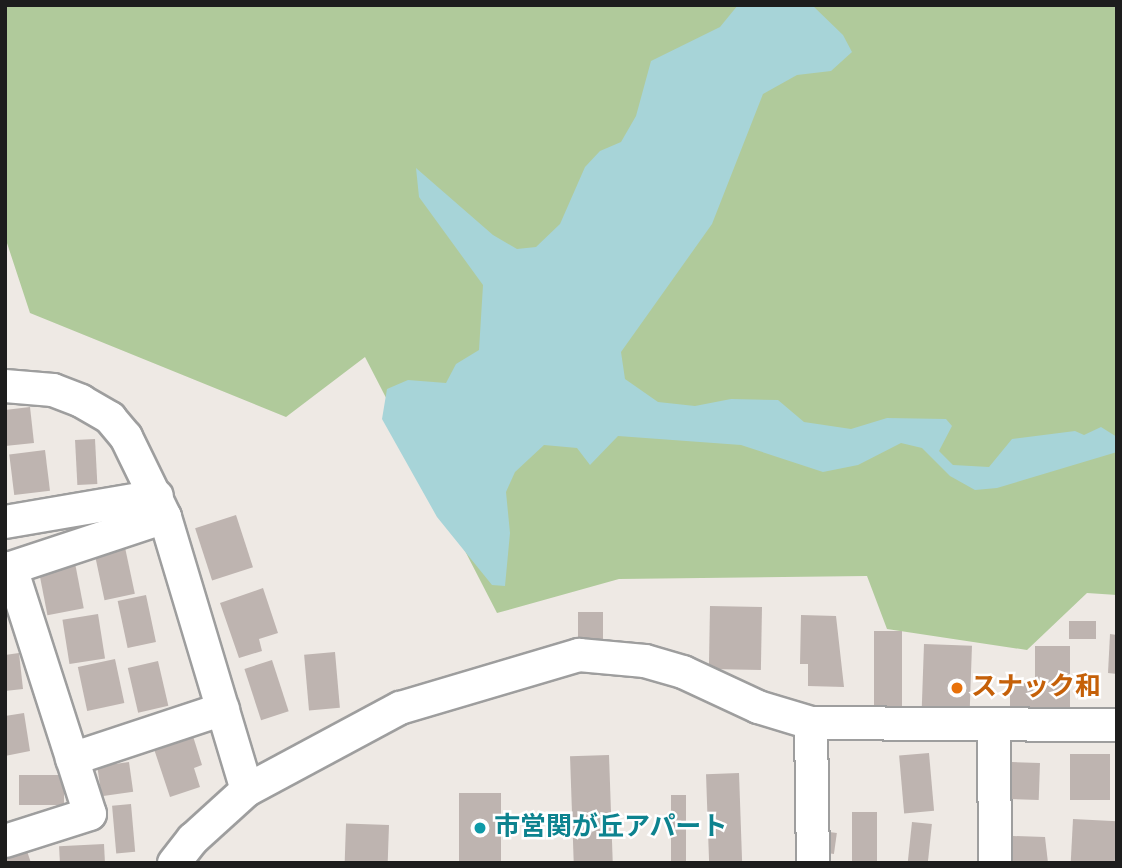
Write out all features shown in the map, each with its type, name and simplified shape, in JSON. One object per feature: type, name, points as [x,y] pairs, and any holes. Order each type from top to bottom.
[{"type":"street","points":[[5,386],[53,390],[110,418],[126,437],[161,507],[247,790]]},
{"type":"street","points":[[5,522],[161,507]]},
{"type":"street","points":[[5,841],[90,814],[8,569],[161,507]]},
{"type":"street","points":[[174,863],[247,790],[400,708],[579,655],[645,661],[683,672],[758,707],[811,723],[994,727],[1117,725]]},
{"type":"street","points":[[72,758],[222,709]]},
{"type":"street","points":[[811,723],[813,863]]},
{"type":"street","points":[[994,727],[995,863]]},
{"type":"green space","points":[[5,5],[1117,5],[1117,595],[1087,593],[1027,650],[887,629],[867,576],[619,579],[497,613],[365,357],[286,417],[30,313],[5,237]]},
{"type":"water","points":[[738,5],[812,5],[843,35],[852,52],[831,71],[797,75],[763,94],[712,224],[621,352],[625,379],[658,402],[695,406],[731,399],[778,400],[804,422],[851,429],[887,418],[946,419],[952,426],[939,451],[953,465],[989,467],[1012,439],[1075,431],[1084,435],[1101,427],[1117,437],[1117,452],[997,488],[975,490],[950,476],[922,448],[901,443],[858,465],[823,472],[741,445],[618,436],[590,465],[577,448],[544,445],[515,472],[506,492],[510,533],[505,586],[492,585],[437,517],[382,419],[387,389],[408,380],[446,383],[456,364],[479,350],[483,285],[419,197],[416,168],[493,235],[517,249],[536,247],[560,224],[585,167],[600,151],[621,142],[636,116],[651,61],[720,27]]},
{"type":"building","points":[[30,407],[34,443],[5,446],[5,410]]},
{"type":"building","points":[[95,439],[97,484],[77,485],[75,440]]},
{"type":"building","points":[[45,450],[50,491],[14,495],[9,454]]},
{"type":"building","points":[[236,515],[253,567],[212,581],[195,528]]},
{"type":"building","points":[[123,538],[135,594],[105,600],[93,544]]},
{"type":"building","points":[[75,563],[84,608],[47,615],[39,570]]},
{"type":"building","points":[[263,588],[278,633],[259,639],[262,651],[239,658],[220,603]]},
{"type":"building","points":[[146,595],[156,642],[128,648],[118,601]]},
{"type":"building","points":[[710,606],[762,607],[761,670],[709,669]]},
{"type":"building","points":[[578,612],[603,612],[603,639],[578,639]]},
{"type":"building","points":[[98,614],[105,658],[69,664],[62,620]]},
{"type":"building","points":[[801,615],[836,616],[844,687],[808,686],[808,664],[800,664]]},
{"type":"building","points":[[1069,621],[1096,621],[1096,639],[1069,639]]},
{"type":"building","points":[[874,631],[902,631],[902,707],[874,707]]},
{"type":"building","points":[[1110,634],[1117,635],[1117,674],[1108,673]]},
{"type":"building","points":[[924,644],[972,646],[969,724],[921,722]]},
{"type":"building","points":[[1035,646],[1070,646],[1070,712],[1010,712],[1010,683],[1035,683]]},
{"type":"building","points":[[335,652],[340,708],[309,710],[304,655]]},
{"type":"building","points":[[19,653],[23,689],[5,691],[5,655]]},
{"type":"building","points":[[115,659],[124,703],[87,711],[78,667]]},
{"type":"building","points":[[272,660],[289,711],[261,720],[244,669]]},
{"type":"building","points":[[158,661],[168,706],[138,713],[128,668]]},
{"type":"building","points":[[24,713],[30,751],[5,756],[5,716]]},
{"type":"building","points":[[192,733],[202,765],[194,768],[200,787],[170,797],[153,746]]},
{"type":"building","points":[[929,753],[934,811],[904,813],[899,756]]},
{"type":"building","points":[[1070,754],[1110,754],[1110,800],[1070,800]]},
{"type":"building","points":[[609,755],[613,863],[574,863],[570,756]]},
{"type":"building","points":[[129,762],[133,792],[101,796],[97,766]]},
{"type":"building","points":[[1012,762],[1040,763],[1039,800],[1011,799]]},
{"type":"building","points":[[739,773],[742,863],[709,863],[706,774]]},
{"type":"building","points":[[19,775],[64,775],[64,805],[19,805]]},
{"type":"building","name":"市営関が丘アパート","points":[[459,793],[501,793],[501,863],[459,863]]},
{"type":"building","points":[[671,795],[686,795],[686,863],[671,863]]},
{"type":"building","points":[[131,804],[135,852],[116,853],[112,806]]},
{"type":"building","points":[[852,812],[877,812],[877,863],[852,863]]},
{"type":"building","points":[[1073,819],[1117,821],[1115,863],[1071,863]]},
{"type":"building","points":[[912,822],[932,824],[928,863],[908,863]]},
{"type":"building","points":[[346,823],[389,825],[388,863],[345,861]]},
{"type":"building","points":[[822,831],[837,833],[834,854],[819,852]]},
{"type":"building","points":[[1013,836],[1045,837],[1048,863],[1009,863]]},
{"type":"building","points":[[24,842],[31,863],[5,863],[5,848]]},
{"type":"building","points":[[104,844],[105,863],[60,863],[59,846]]},
{"type":"place","name":"スナック和","points":[[957,688]]},
{"type":"place","name":"市営関が丘アパート","points":[[480,828]]}]
